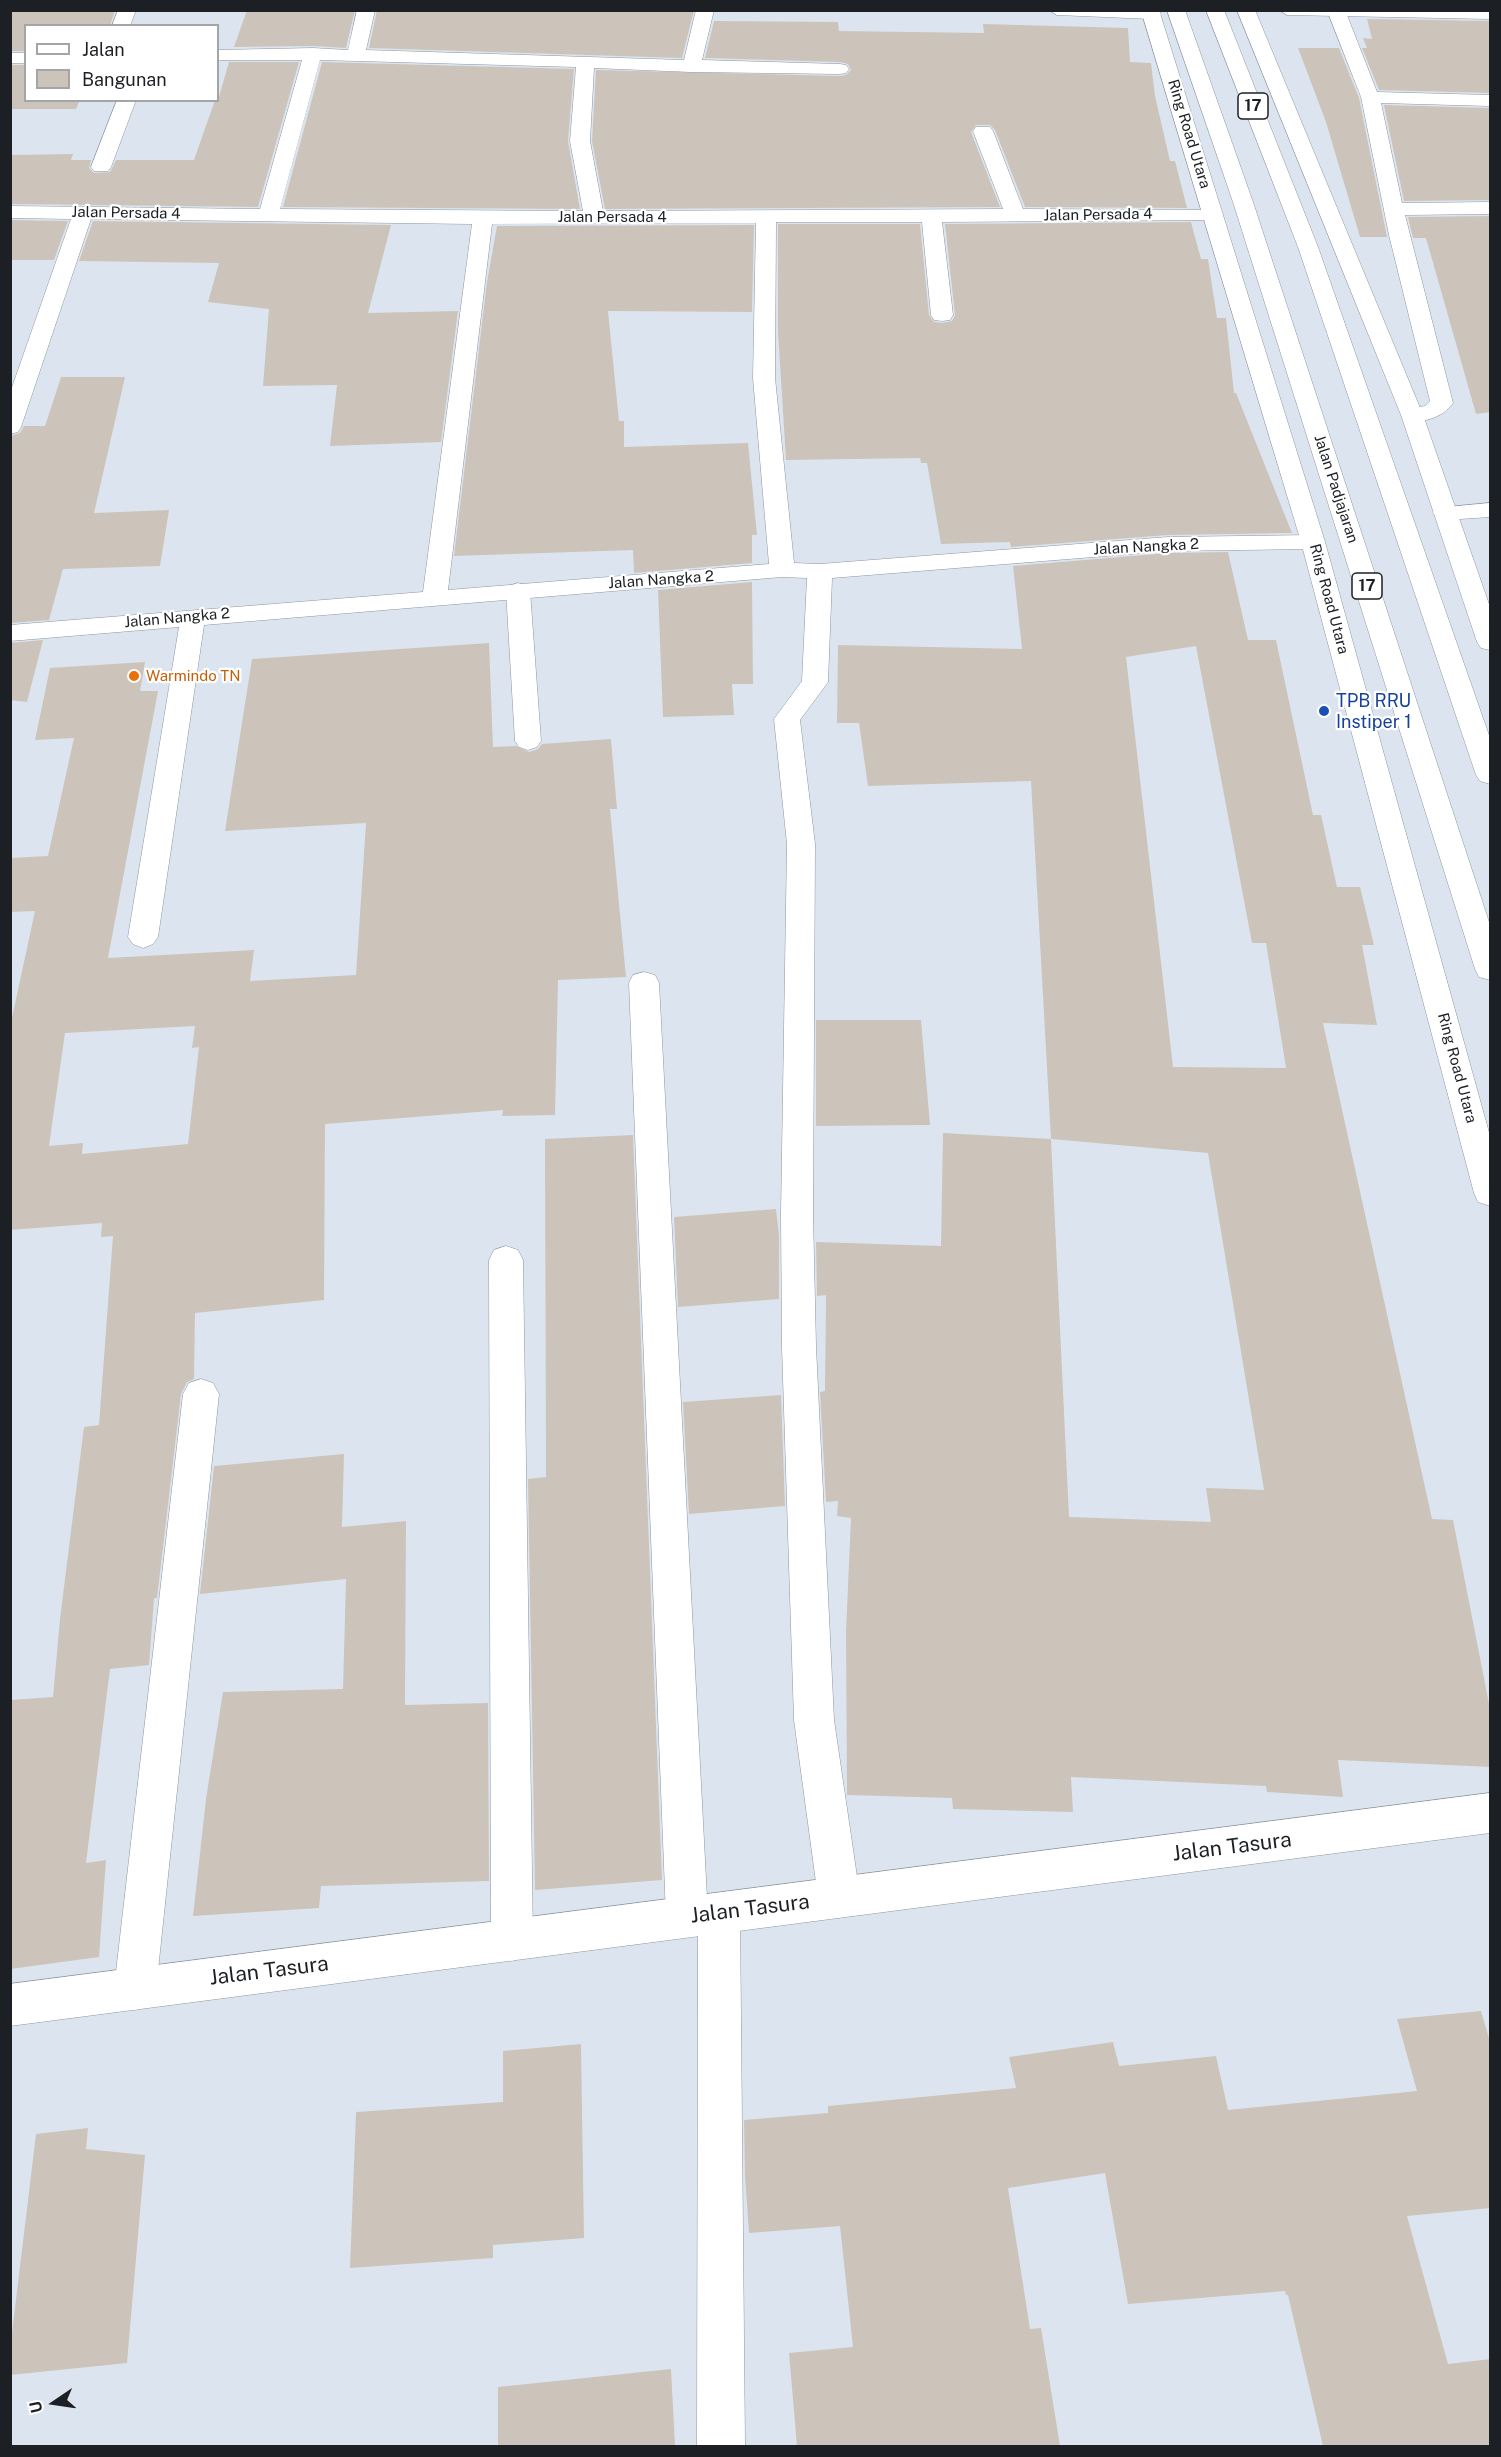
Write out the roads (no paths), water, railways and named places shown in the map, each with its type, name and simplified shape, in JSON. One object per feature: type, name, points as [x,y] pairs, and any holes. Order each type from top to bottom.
[{"type":"main road","points":[[356,53],[366,10]]},
{"type":"main road","points":[[691,67],[705,10]]},
{"type":"main road","points":[[1057,10],[1151,12]]},
{"type":"main road","name":"Jalan Padjajaran","points":[[1176,10],[1243,202],[1283,247],[1488,761]]},
{"type":"main road","name":"Jalan Padjajaran","points":[[1215,10],[1291,201],[1283,247],[1491,969]]},
{"type":"main road","points":[[1246,10],[1412,415],[1491,642]]},
{"type":"main road","points":[[1287,10],[1491,14]]},
{"type":"main road","points":[[1336,11],[1370,97],[1394,209],[1442,403],[1432,411],[1412,415]]},
{"type":"main road","name":"Ring Road Utara","points":[[1151,12],[1313,542],[1491,1193]]},
{"type":"main road","points":[[268,215],[314,53]]},
{"type":"main road","points":[[219,54],[356,53],[691,67],[840,69]]},
{"type":"main road","points":[[585,62],[580,141],[594,216]]},
{"type":"main road","points":[[1370,97],[1491,100]]},
{"type":"main road","points":[[101,167],[126,102]]},
{"type":"main road","points":[[983,131],[1016,216]]},
{"type":"main road","points":[[1243,202],[1291,201]]},
{"type":"main road","points":[[1394,209],[1491,208]]},
{"type":"main road","name":"Jalan Persada 4","points":[[10,212],[483,218],[1213,214]]},
{"type":"main road","points":[[10,427],[83,212]]},
{"type":"main road","points":[[766,216],[764,378],[783,570]]},
{"type":"main road","points":[[931,216],[942,315]]},
{"type":"main road","points":[[435,597],[483,218]]},
{"type":"main road","points":[[1446,513],[1491,510]]},
{"type":"main road","name":"Jalan Nangka 2","points":[[10,633],[194,616],[783,570],[820,571],[1168,544],[1313,542]]},
{"type":"main road","points":[[820,571],[815,682],[787,719],[801,844],[797,1214],[799,1347],[814,1720],[839,1897]]},
{"type":"main road","points":[[518,591],[528,741]]},
{"type":"main road","points":[[142,937],[194,616]]},
{"type":"main road","points":[[644,983],[703,1916],[721,2446]]},
{"type":"main road","points":[[506,1260],[512,1940]]},
{"type":"main road","points":[[135,1989],[201,1394]]},
{"type":"main road","name":"Jalan Tasura","points":[[10,2005],[1491,1813]]},
{"type":"place","name":"Warmindo TN","points":[[134,676]]},
{"type":"place","name":"TPB RRU Instiper 1","points":[[1324,711]]}]
